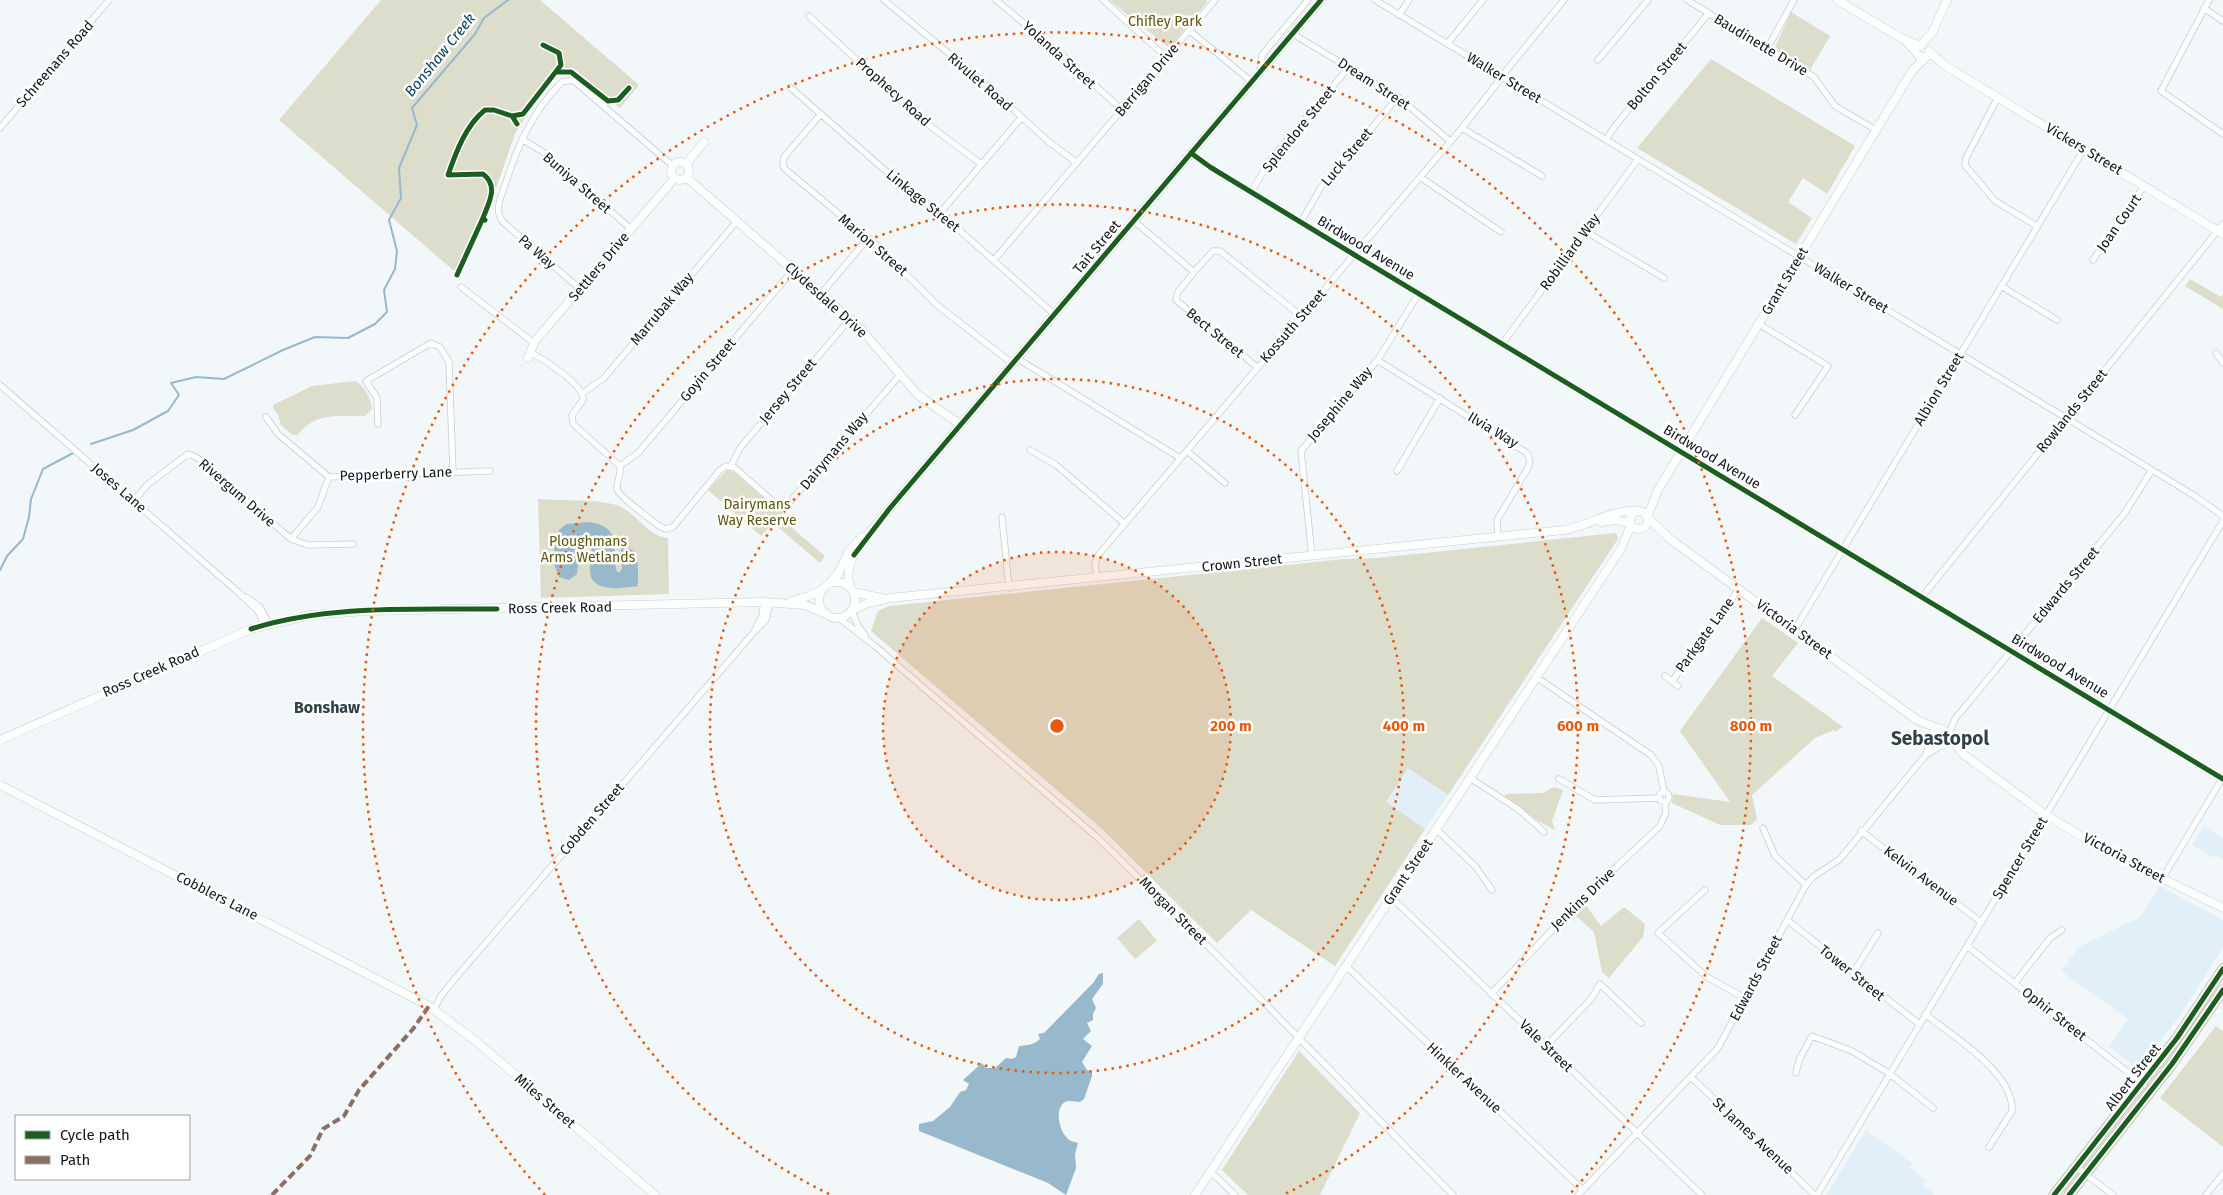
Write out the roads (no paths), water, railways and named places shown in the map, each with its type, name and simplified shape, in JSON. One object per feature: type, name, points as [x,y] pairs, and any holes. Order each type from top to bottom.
[{"type":"highway","name":"Albert Street","points":[[2054,1195],[2195,1013],[2223,968]]},
{"type":"highway","name":"Albert Street","points":[[2069,1195],[2151,1091],[2206,1017],[2223,990]]},
{"type":"street","name":"Schreenans Road","points":[[0,128],[109,0]]},
{"type":"street","name":"Rivulet Road","points":[[884,0],[980,79],[1021,118],[1076,163]]},
{"type":"street","name":"Yolanda Street","points":[[996,0],[1063,56],[1122,110]]},
{"type":"street","points":[[1103,0],[1166,57]]},
{"type":"street","name":"Berrigan Drive","points":[[994,260],[1215,0]]},
{"type":"street","points":[[1260,72],[1262,55],[1308,0]]},
{"type":"street","name":"Tait Street","points":[[825,586],[836,576],[849,551],[890,508],[1016,362],[1321,0]]},
{"type":"street","name":"Walker Street","points":[[1375,0],[2067,418],[2223,516]]},
{"type":"street","points":[[1399,14],[1409,0]]},
{"type":"street","points":[[1447,44],[1483,0]]},
{"type":"street","name":"Kossuth Street","points":[[1097,578],[1096,558],[1462,128],[1564,0]]},
{"type":"street","points":[[1598,60],[1648,0]]},
{"type":"street","name":"Baudinette Drive","points":[[1687,0],[1815,78],[1837,107],[1876,130]]},
{"type":"street","points":[[1767,49],[1794,0]]},
{"type":"street","name":"Grant Street","points":[[1647,517],[1658,490],[1924,54],[1947,0]]},
{"type":"street","points":[[2209,0],[2161,91],[2223,134]]},
{"type":"street","name":"Vickers Street","points":[[1840,1],[1924,54],[2221,230]]},
{"type":"street","points":[[2204,8],[2223,22]]},
{"type":"street","name":"Bolton Street","points":[[1606,140],[1615,126],[1709,14]]},
{"type":"street","name":"Prophecy Road","points":[[809,16],[922,120],[981,164]]},
{"type":"street","points":[[1190,31],[1252,82]]},
{"type":"street","name":"Grant Street","points":[[1924,54],[1917,49],[1932,33]]},
{"type":"street","name":"Dream Street","points":[[1293,34],[1398,97],[1450,141]]},
{"type":"street","name":"Vickers Street","points":[[1903,39],[1921,45]]},
{"type":"street","name":"Splendore Street","points":[[1251,192],[1271,159],[1349,68]]},
{"type":"street","points":[[522,139],[547,100],[562,82],[571,79],[672,166]]},
{"type":"street","name":"Linkage Street","points":[[790,88],[887,172],[940,213],[1055,315]]},
{"type":"street","name":"Luck Street","points":[[1301,222],[1321,187],[1398,97]]},
{"type":"street","points":[[1998,97],[1966,158],[1965,166],[1996,201],[2038,226]]},
{"type":"street","name":"Marion Street","points":[[820,115],[784,157],[783,166],[826,205],[868,238],[937,304],[1016,362],[1180,458]]},
{"type":"street","points":[[940,213],[1021,118]]},
{"type":"street","points":[[1462,128],[1542,176]]},
{"type":"street","name":"Pa Way","points":[[522,139],[498,212],[505,224],[580,289]]},
{"type":"street","name":"Buniya Street","points":[[522,139],[542,152],[631,229]]},
{"type":"street","points":[[686,164],[704,142]]},
{"type":"street","name":"Albion Street","points":[[1794,629],[2084,149]]},
{"type":"street","name":"Birdwood Avenue","points":[[1192,153],[1251,192],[1353,254],[2223,778]]},
{"type":"street","name":"Robilliard Way","points":[[1502,344],[1638,159]]},
{"type":"street","points":[[679,162],[686,164],[689,172],[687,178],[682,180],[674,179],[670,172],[672,166],[679,162]]},
{"type":"street","points":[[1420,177],[1500,232]]},
{"type":"street","name":"Clydesdale Drive","points":[[687,178],[850,319],[918,395],[961,425]]},
{"type":"street","name":"Settlers Drive","points":[[529,355],[534,343],[674,179]]},
{"type":"street","name":"Joan Court","points":[[2093,260],[2144,186]]},
{"type":"street","name":"Marrubak Way","points":[[583,393],[595,387],[604,378],[737,221]]},
{"type":"street","points":[[1134,221],[1194,272],[1212,252],[1219,250],[1301,316]]},
{"type":"street","points":[[1586,230],[1664,278]]},
{"type":"street","name":"Rowlands Street","points":[[1922,597],[2221,230]]},
{"type":"street","points":[[821,294],[868,238]]},
{"type":"street","name":"Goyin Street","points":[[620,466],[638,453],[793,270]]},
{"type":"street","name":"Bect Street","points":[[1194,272],[1178,292],[1176,300],[1257,367]]},
{"type":"street","points":[[2001,286],[2057,320]]},
{"type":"street","points":[[461,287],[534,343]]},
{"type":"street","name":"Josephine Way","points":[[1312,556],[1301,451],[1377,360],[1419,293]]},
{"type":"street","name":"Jersey Street","points":[[731,466],[740,448],[850,319]]},
{"type":"street","points":[[1759,324],[1828,366],[1795,415]]},
{"type":"street","points":[[378,424],[377,398],[366,381],[431,343],[440,347],[449,362],[453,472]]},
{"type":"street","points":[[2216,353],[2223,363]]},
{"type":"street","points":[[529,355],[550,363],[583,393],[583,402],[572,416],[573,424],[620,466],[617,487],[619,495],[666,529],[673,527],[721,469],[731,466]]},
{"type":"street","name":"Ilvia Way","points":[[1377,360],[1523,449],[1529,456],[1528,468],[1497,521],[1498,537]]},
{"type":"street","name":"Dairymans Way","points":[[731,466],[776,504],[787,505],[900,375]]},
{"type":"street","name":"Joses Lane","points":[[0,385],[238,592],[258,606],[266,624]]},
{"type":"street","points":[[1397,471],[1440,398]]},
{"type":"street","name":"Pepperberry Lane","points":[[266,417],[278,434],[329,477],[490,471]]},
{"type":"street","points":[[1030,450],[1056,465],[1124,524]]},
{"type":"street","points":[[1187,451],[1225,483]]},
{"type":"street","name":"Rivergum Drive","points":[[134,501],[148,485],[188,454],[196,457],[291,539],[308,545],[353,544]]},
{"type":"street","name":"Edwards Street","points":[[1940,729],[1955,719],[2124,514],[2152,470]]},
{"type":"street","points":[[291,539],[318,508],[329,477]]},
{"type":"street","name":"Grant Street","points":[[1637,511],[1658,490]]},
{"type":"street","name":"Tait Street","points":[[852,589],[847,575],[851,559],[890,508]]},
{"type":"street","points":[[1637,511],[1644,513],[1647,517],[1647,524],[1642,528],[1635,528],[1631,525],[1630,516],[1637,511]]},
{"type":"street","name":"Crown Street","points":[[1592,523],[1615,513],[1637,511]]},
{"type":"street","points":[[1002,517],[1009,588]]},
{"type":"street","name":"Victoria Street","points":[[1647,517],[1670,539],[1918,720],[1940,729]]},
{"type":"street","name":"Crown Street","points":[[852,610],[868,603],[890,598],[1009,588],[1564,530],[1592,523],[1617,520],[1631,525]]},
{"type":"street","name":"Spencer Street","points":[[1816,1195],[2223,522]]},
{"type":"street","name":"Grant Street","points":[[1622,549],[1631,525]]},
{"type":"street","name":"Grant Street","points":[[1195,1195],[1536,677],[1622,549],[1642,528]]},
{"type":"street","name":"Victoria Street","points":[[1642,528],[1655,531],[1670,539]]},
{"type":"street","points":[[838,582],[852,589],[856,601],[852,610],[839,618],[813,607],[786,602],[809,596],[825,586],[838,582]]},
{"type":"street","points":[[825,586],[819,604],[826,614]]},
{"type":"street","name":"Crown Street","points":[[852,589],[866,596],[890,598]]},
{"type":"street","name":"Parkgate Lane","points":[[1672,681],[1739,589]]},
{"type":"street","name":"Cobden Street","points":[[434,1009],[438,1000],[453,981],[766,620],[767,602]]},
{"type":"street","name":"Ross Creek Road","points":[[0,740],[221,641],[266,624],[310,615],[348,612],[786,602]]},
{"type":"street","name":"Morgan Street","points":[[852,610],[858,626],[875,646]]},
{"type":"street","name":"Morgan Street","points":[[839,618],[875,646],[1098,838],[1453,1195]]},
{"type":"street","points":[[1665,676],[1678,686]]},
{"type":"street","points":[[1536,677],[1651,754],[1659,766],[1664,792],[1659,798]]},
{"type":"street","name":"Edwards Street","points":[[1949,736],[1955,719]]},
{"type":"street","name":"Victoria Street","points":[[1918,720],[1932,738]]},
{"type":"street","points":[[1940,729],[1949,736],[1947,742],[1942,745],[1936,744],[1932,738],[1934,732],[1940,729]]},
{"type":"street","name":"Victoria Street","points":[[1949,736],[1964,754],[2046,815],[2104,850],[2223,909]]},
{"type":"street","name":"Edwards Street","points":[[1925,756],[1932,738]]},
{"type":"street","name":"Edwards Street","points":[[1580,1193],[1692,1078],[1718,1048],[1806,885],[1814,877],[1838,861],[1925,756],[1942,745]]},
{"type":"street","name":"Victoria Street","points":[[1942,745],[1964,754]]},
{"type":"street","points":[[1470,778],[1518,809],[1544,832]]},
{"type":"street","points":[[2162,878],[2223,778]]},
{"type":"street","points":[[1559,780],[1595,800],[1659,798],[1665,802]]},
{"type":"street","name":"Cobblers Lane","points":[[0,785],[411,995],[434,1009]]},
{"type":"street","name":"Jenkins Drive","points":[[1491,994],[1580,900],[1659,827],[1666,812],[1665,802],[1669,796],[1664,792]]},
{"type":"street","points":[[1764,828],[1775,856],[1806,885]]},
{"type":"street","points":[[1436,829],[1475,866],[1492,890]]},
{"type":"street","name":"Kelvin Avenue","points":[[1862,831],[1981,922]]},
{"type":"street","points":[[1705,890],[1658,933],[1709,978],[1745,998]]},
{"type":"street","name":"Vale Street","points":[[1391,897],[1702,1195]]},
{"type":"street","name":"Tower Street","points":[[1787,920],[1919,1024]]},
{"type":"street","points":[[2015,983],[2050,938],[2062,930]]},
{"type":"street","points":[[1853,973],[1878,933]]},
{"type":"street","name":"Ophir Street","points":[[1967,946],[2151,1091]]},
{"type":"street","name":"Hinkler Avenue","points":[[1345,965],[1580,1193]]},
{"type":"street","points":[[1546,1046],[1590,999],[1600,984],[1641,1023]]},
{"type":"street","name":"Miles Street","points":[[434,1009],[477,1042],[655,1195]]},
{"type":"street","points":[[1925,1014],[1988,1064],[2001,1079],[2008,1092],[2012,1104],[2011,1113],[1989,1148]]},
{"type":"street","points":[[1796,1073],[1799,1060],[1812,1036],[1846,1048],[1890,1074],[1933,1108]]},
{"type":"street","name":"St James Avenue","points":[[1692,1078],[1816,1195]]},
{"type":"street","points":[[2076,1166],[2113,1195]]},
{"type":"street","points":[[1210,1171],[1235,1195]]},
{"type":"street","points":[[2206,1195],[2223,1174]]},
{"type":"water","points":[[588,522],[599,524],[611,533],[617,572],[620,572],[622,568],[621,549],[628,548],[633,550],[638,567],[638,586],[614,588],[599,585],[592,579],[590,571],[591,542],[586,535],[581,541],[577,574],[569,580],[559,577],[552,559],[559,530],[566,524]]},
{"type":"water","points":[[1103,973],[1103,984],[1092,999],[1096,1008],[1093,1020],[1087,1023],[1091,1031],[1083,1039],[1092,1046],[1082,1062],[1087,1070],[1092,1072],[1092,1076],[1084,1099],[1080,1102],[1065,1102],[1059,1110],[1059,1122],[1064,1134],[1071,1141],[1078,1143],[1075,1154],[1076,1168],[1066,1195],[1048,1183],[919,1131],[919,1124],[933,1121],[950,1107],[960,1092],[966,1090],[969,1084],[963,1080],[982,1063],[986,1068],[995,1068],[1006,1058],[1012,1059],[1016,1057],[1019,1046],[1038,1041],[1040,1039],[1038,1034],[1044,1033],[1093,983],[1099,974]]},
{"type":"waterway","name":"Bonshaw Creek","points":[[91,444],[133,430],[168,411],[179,395],[171,383],[196,377],[224,379],[283,350],[315,337],[348,338],[375,324],[387,312],[384,290],[395,269],[397,251],[389,220],[401,198],[399,168],[417,125],[412,108],[475,34],[484,18],[508,0]]},
{"type":"waterway","name":"Bonshaw Creek","points":[[0,570],[7,556],[23,539],[29,517],[31,499],[43,469],[73,453]]},
{"type":"waterway","points":[[622,540],[623,548]]},
{"type":"district","name":"Bonshaw","points":[[327,707]]},
{"type":"district","name":"Sebastopol","points":[[1940,738]]},
{"type":"park label","name":"Chifley Park","points":[[1165,21]]},
{"type":"park label","name":"Dairymans Way Reserve","points":[[757,512]]},
{"type":"park label","name":"Ploughmans Arms Wetlands","points":[[588,550]]}]
